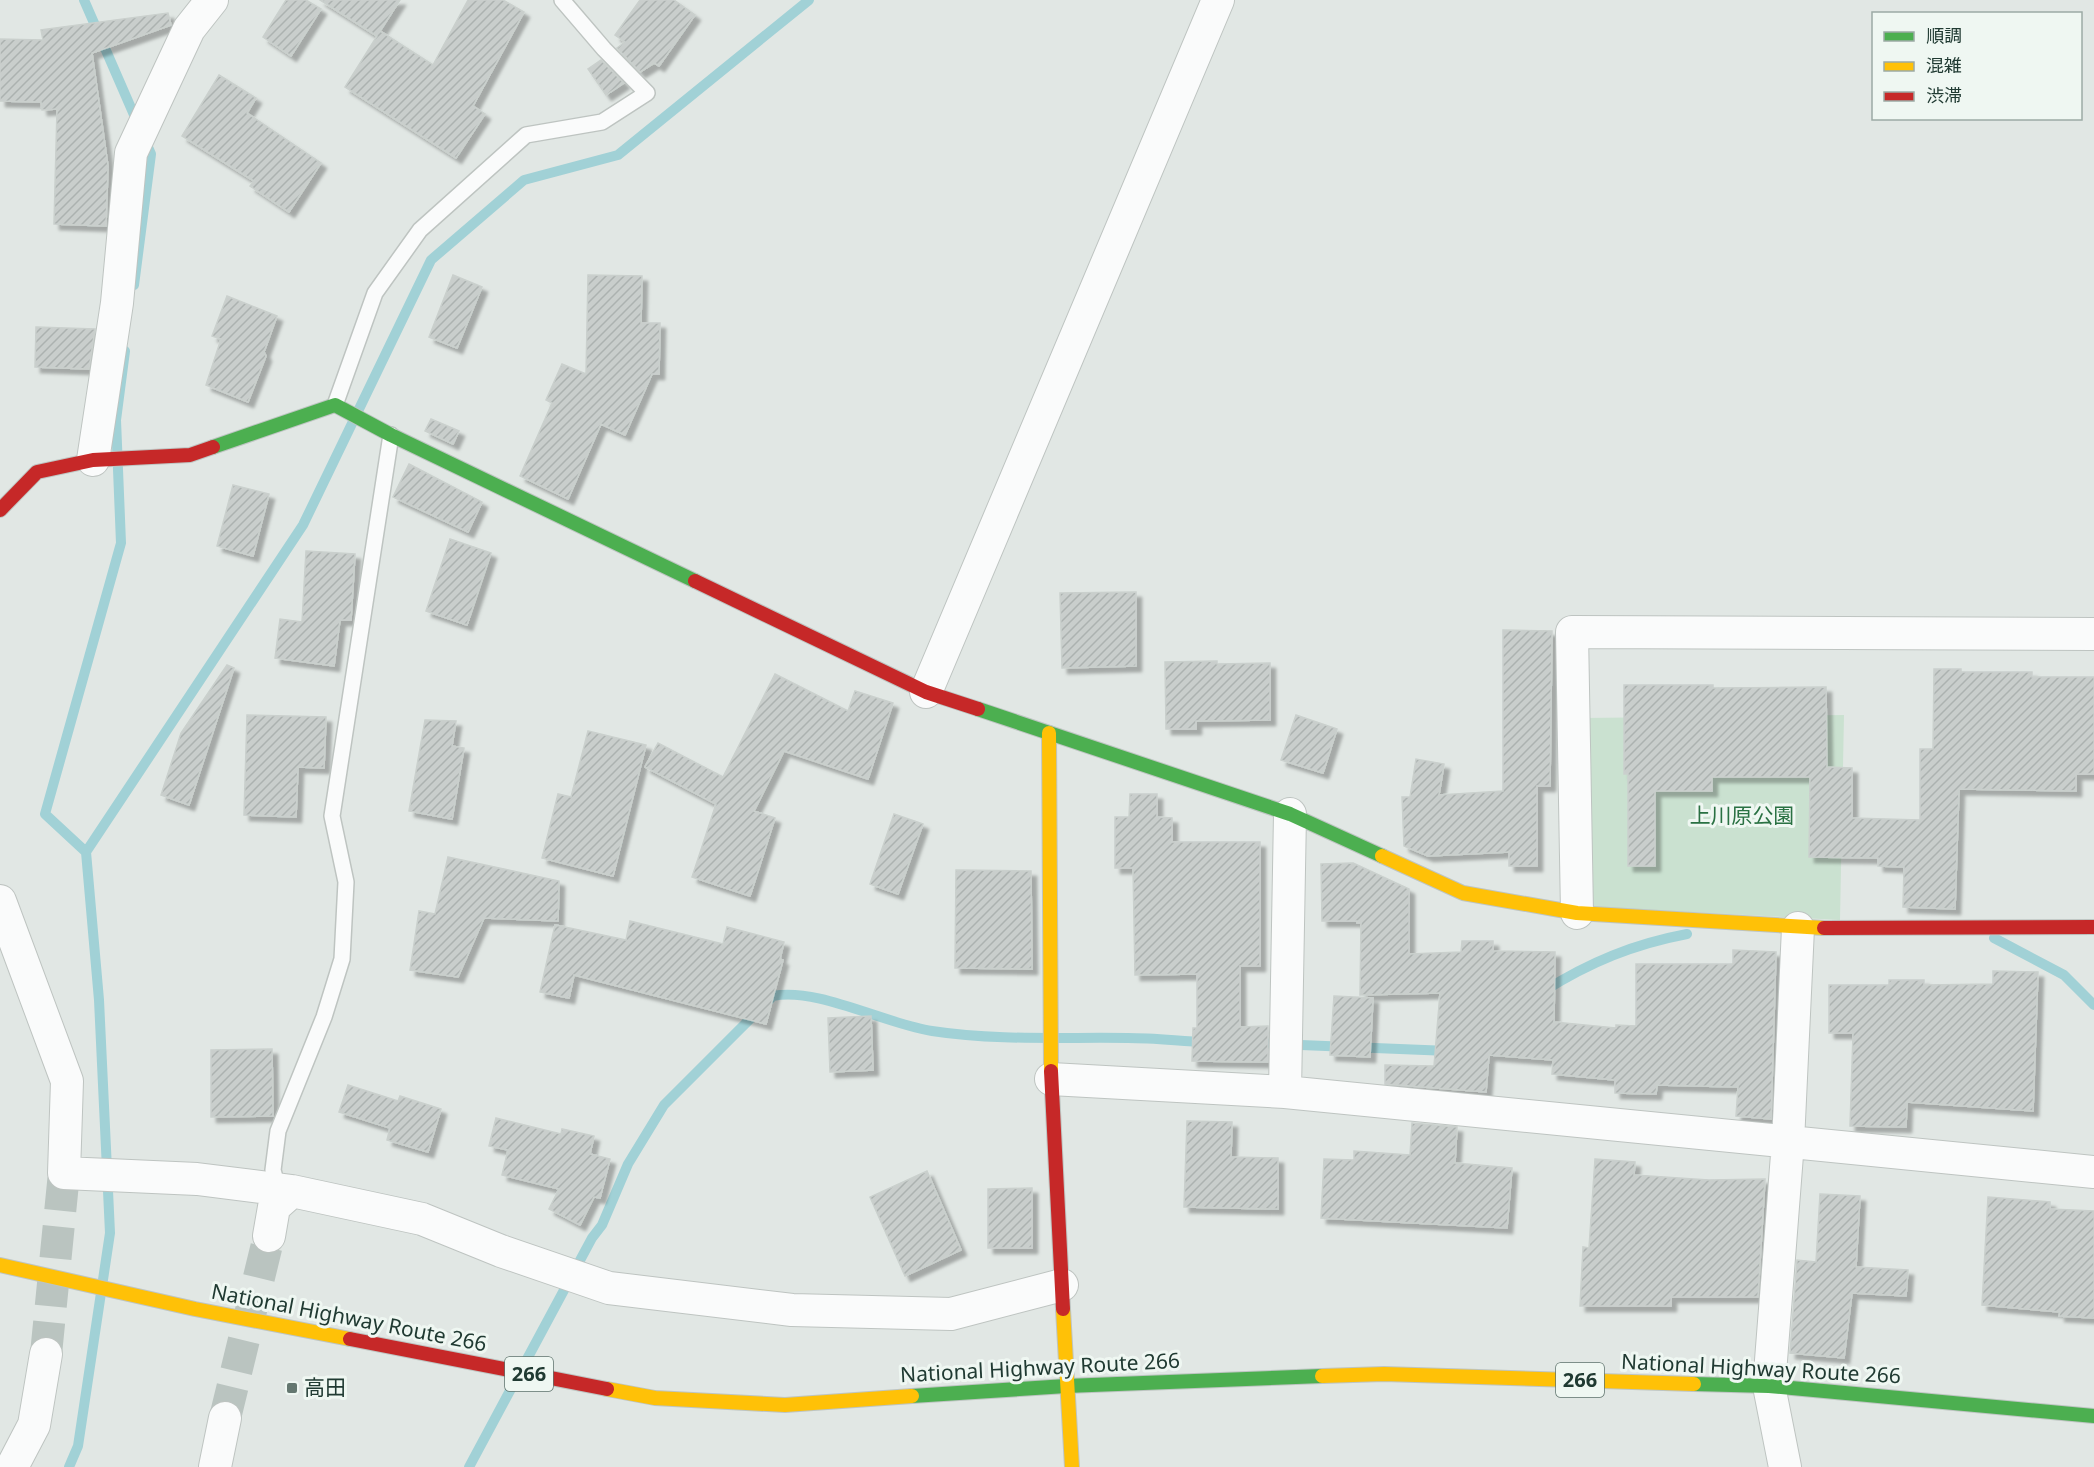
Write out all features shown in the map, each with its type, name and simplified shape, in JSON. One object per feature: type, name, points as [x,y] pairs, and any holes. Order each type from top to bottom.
[{"type":"main road","points":[[0,510],[37,472],[93,460],[190,455],[335,405],[391,435],[926,692],[1290,814],[1463,893],[1577,913],[1798,928],[2094,927]]},
{"type":"main road","points":[[1049,734],[1051,1079],[1072,1467]]},
{"type":"main road","name":"National Highway Route 266","points":[[0,1265],[195,1309],[655,1398],[785,1405],[1066,1386],[1384,1374],[1769,1386],[2094,1416]]},
{"type":"street","points":[[93,460],[117,303],[131,153],[189,29],[212,0]]},
{"type":"street","points":[[926,692],[1218,0]]},
{"type":"street","points":[[1577,913],[1572,632],[2094,634]]},
{"type":"street","points":[[1285,1092],[1290,814]]},
{"type":"street","points":[[0,901],[67,1081],[64,1173],[197,1179],[285,1190],[422,1219],[501,1251],[609,1288],[769,1308],[951,1314],[1062,1285]]},
{"type":"street","points":[[1785,1467],[1769,1386],[1788,1142],[1798,928]]},
{"type":"street","points":[[1051,1079],[1285,1092],[2094,1172]]},
{"type":"street","points":[[269,1236],[274,1207],[285,1190]]},
{"type":"street","points":[[12,1467],[34,1425],[46,1354]]},
{"type":"street","points":[[215,1467],[225,1418]]},
{"type":"lane","points":[[335,405],[375,293],[420,230],[526,135],[602,122],[647,93],[604,50],[562,0]]},
{"type":"lane","points":[[285,1190],[273,1170],[278,1131],[324,1017],[342,958],[346,882],[332,816],[391,435]]},
{"type":"green space","name":"上川原公園","points":[[1844,715],[1840,920],[1577,906],[1584,718]]},
{"type":"building","points":[[286,0],[306,0],[321,9],[291,56],[263,37]]},
{"type":"building","points":[[320,0],[400,0],[380,31],[433,65],[468,0],[503,0],[524,12],[473,106],[485,114],[456,158],[345,87],[377,36]]},
{"type":"building","points":[[640,0],[674,0],[695,15],[659,66],[654,63],[640,72],[617,48],[625,42],[615,35]]},
{"type":"building","points":[[168,13],[171,25],[92,53],[108,166],[106,226],[54,224],[57,109],[42,110],[41,102],[0,101],[0,39],[43,40],[41,30]]},
{"type":"building","points":[[601,60],[624,83],[606,95],[588,69]]},
{"type":"building","points":[[219,75],[256,98],[247,113],[321,163],[289,212],[250,186],[254,181],[182,136]]},
{"type":"building","points":[[453,275],[482,287],[457,348],[429,337]]},
{"type":"building","points":[[588,275],[642,276],[641,323],[660,323],[659,374],[652,374],[625,435],[601,424],[568,499],[520,476],[552,403],[546,400],[562,364],[586,374]]},
{"type":"building","points":[[227,296],[277,316],[264,352],[266,356],[248,402],[206,385],[221,339],[212,336]]},
{"type":"building","points":[[36,327],[95,329],[89,369],[35,367]]},
{"type":"building","points":[[431,419],[459,431],[453,444],[425,431]]},
{"type":"building","points":[[409,464],[482,502],[468,532],[393,497]]},
{"type":"building","points":[[233,485],[269,494],[253,556],[217,546]]},
{"type":"building","points":[[450,539],[491,553],[467,625],[426,611]]},
{"type":"building","points":[[306,551],[355,554],[351,620],[340,620],[334,666],[275,658],[280,619],[302,622]]},
{"type":"building","points":[[1136,592],[1136,666],[1062,668],[1060,593]]},
{"type":"building","points":[[1503,630],[1552,631],[1550,786],[1537,786],[1537,866],[1509,866],[1509,852],[1428,856],[1404,846],[1402,797],[1410,797],[1416,759],[1444,764],[1439,795],[1503,791]]},
{"type":"building","points":[[1217,661],[1217,664],[1270,663],[1270,720],[1196,721],[1196,729],[1166,729],[1165,662]]},
{"type":"building","points":[[227,665],[234,668],[189,805],[161,795],[181,733]]},
{"type":"building","points":[[1934,669],[1961,669],[1961,672],[2032,672],[2032,677],[2094,677],[2094,774],[2076,774],[2076,791],[1959,789],[1955,909],[1903,907],[1904,867],[1878,866],[1878,858],[1809,857],[1810,777],[1712,777],[1712,791],[1655,791],[1655,866],[1628,866],[1628,774],[1624,774],[1624,685],[1713,685],[1713,688],[1826,687],[1827,767],[1852,768],[1852,818],[1920,820],[1920,749],[1933,749]]},
{"type":"building","points":[[775,674],[848,711],[855,691],[893,703],[868,779],[784,751],[754,811],[775,818],[750,896],[692,877],[716,804],[645,767],[658,743],[723,777]]},
{"type":"building","points":[[247,715],[326,717],[324,768],[298,767],[296,817],[244,815]]},
{"type":"building","points":[[1296,715],[1337,729],[1323,773],[1281,760]]},
{"type":"building","points":[[425,720],[456,721],[452,746],[464,748],[452,819],[409,811]]},
{"type":"building","points":[[588,731],[646,745],[613,876],[542,858],[558,794],[571,797]]},
{"type":"building","points":[[1130,794],[1157,794],[1157,817],[1172,818],[1172,842],[1260,842],[1260,966],[1240,966],[1240,1027],[1268,1026],[1268,1062],[1192,1061],[1193,1028],[1197,1028],[1197,974],[1135,975],[1133,868],[1115,868],[1115,817],[1129,817]]},
{"type":"building","points":[[894,814],[923,824],[898,894],[870,884]]},
{"type":"building","points":[[448,857],[559,881],[558,921],[484,918],[458,977],[410,970],[419,911],[435,914]]},
{"type":"building","points":[[1353,863],[1409,889],[1409,954],[1461,952],[1462,941],[1493,941],[1493,951],[1555,952],[1554,1022],[1616,1028],[1616,1025],[1636,1026],[1636,964],[1733,964],[1733,950],[1776,952],[1771,1119],[1736,1116],[1738,1087],[1657,1085],[1656,1094],[1615,1093],[1615,1080],[1552,1074],[1553,1060],[1489,1055],[1486,1092],[1385,1084],[1385,1065],[1434,1066],[1440,993],[1360,995],[1361,923],[1322,921],[1321,864]]},
{"type":"building","points":[[956,870],[1031,871],[1032,969],[955,968]]},
{"type":"building","points":[[630,921],[723,944],[727,927],[784,942],[780,959],[783,960],[766,1024],[574,975],[569,998],[540,992],[555,925],[626,940]]},
{"type":"building","points":[[1993,971],[2038,972],[2033,1111],[1907,1102],[1906,1127],[1850,1126],[1853,1033],[1829,1033],[1829,985],[1889,985],[1889,980],[1924,980],[1924,985],[1993,984]]},
{"type":"building","points":[[1334,996],[1373,998],[1370,1057],[1330,1055]]},
{"type":"building","points":[[871,1016],[873,1070],[830,1072],[828,1018]]},
{"type":"building","points":[[272,1049],[273,1116],[211,1117],[211,1050]]},
{"type":"building","points":[[348,1085],[398,1101],[400,1096],[441,1109],[428,1152],[387,1140],[390,1128],[339,1112]]},
{"type":"building","points":[[496,1118],[561,1134],[562,1129],[594,1136],[590,1154],[610,1159],[600,1198],[594,1197],[580,1225],[549,1209],[559,1189],[502,1175],[508,1150],[489,1146]]},
{"type":"building","points":[[1187,1121],[1232,1122],[1231,1157],[1278,1158],[1278,1209],[1184,1207]]},
{"type":"building","points":[[1412,1123],[1457,1127],[1455,1163],[1512,1168],[1507,1228],[1321,1218],[1324,1159],[1354,1160],[1354,1151],[1410,1155]]},
{"type":"building","points":[[1595,1159],[1635,1162],[1634,1175],[1709,1180],[1765,1179],[1758,1297],[1671,1297],[1671,1306],[1580,1306],[1583,1247],[1589,1248]]},
{"type":"building","points":[[927,1171],[961,1250],[905,1276],[870,1197]]},
{"type":"building","points":[[1032,1188],[1032,1248],[988,1248],[988,1189]]},
{"type":"building","points":[[1820,1194],[1860,1196],[1856,1267],[1908,1270],[1906,1296],[1852,1293],[1844,1358],[1790,1353],[1797,1260],[1816,1262]]},
{"type":"building","points":[[1988,1197],[2050,1202],[2050,1209],[2094,1211],[2094,1318],[2059,1316],[2060,1312],[1982,1305]]},
{"type":"waterway","points":[[84,0],[138,124]]},
{"type":"waterway","points":[[69,1467],[78,1446],[110,1233],[99,1000],[86,852],[303,525],[431,260],[524,180],[618,155],[809,0]]},
{"type":"waterway","points":[[134,285],[151,154],[144,138]]},
{"type":"waterway","points":[[86,852],[45,814],[121,543],[116,420],[125,351]]},
{"type":"waterway","points":[[1544,991],[1578,971],[1613,955],[1687,934]]},
{"type":"waterway","points":[[1994,938],[2064,975],[2094,1005]]},
{"type":"waterway","points":[[469,1467],[592,1238],[602,1225],[628,1164],[664,1105],[773,996],[791,995],[830,1001],[913,1027],[956,1034],[1005,1037],[1138,1038],[1206,1042]]},
{"type":"waterway","points":[[1254,1043],[1449,1051]]},
{"type":"tunnel","points":[[46,1354],[64,1173]]},
{"type":"tunnel","points":[[225,1418],[269,1236]]},
{"type":"traffic: fast","points":[[213,447],[335,405],[391,435],[695,581]]},
{"type":"traffic: fast","points":[[978,709],[1290,814],[1382,856]]},
{"type":"traffic: fast","points":[[912,1396],[1066,1386],[1322,1376]]},
{"type":"traffic: fast","points":[[1694,1384],[1769,1386],[2094,1416]]},
{"type":"traffic: slow","points":[[1049,733],[1051,1071]]},
{"type":"traffic: slow","points":[[1382,856],[1463,893],[1577,913],[1824,928]]},
{"type":"traffic: slow","points":[[0,1265],[195,1309],[350,1339]]},
{"type":"traffic: slow","points":[[1063,1309],[1072,1467]]},
{"type":"traffic: slow","points":[[1322,1376],[1384,1374],[1694,1384]]},
{"type":"traffic: slow","points":[[607,1389],[655,1398],[785,1405],[912,1396]]},
{"type":"traffic: jam","points":[[0,510],[37,472],[93,460],[190,455],[213,447]]},
{"type":"traffic: jam","points":[[695,581],[926,692],[978,709]]},
{"type":"traffic: jam","points":[[1824,928],[2094,927]]},
{"type":"traffic: jam","points":[[1051,1071],[1063,1309]]},
{"type":"traffic: jam","points":[[350,1339],[607,1389]]},
{"type":"place","name":"高田","points":[[292,1388]]}]
